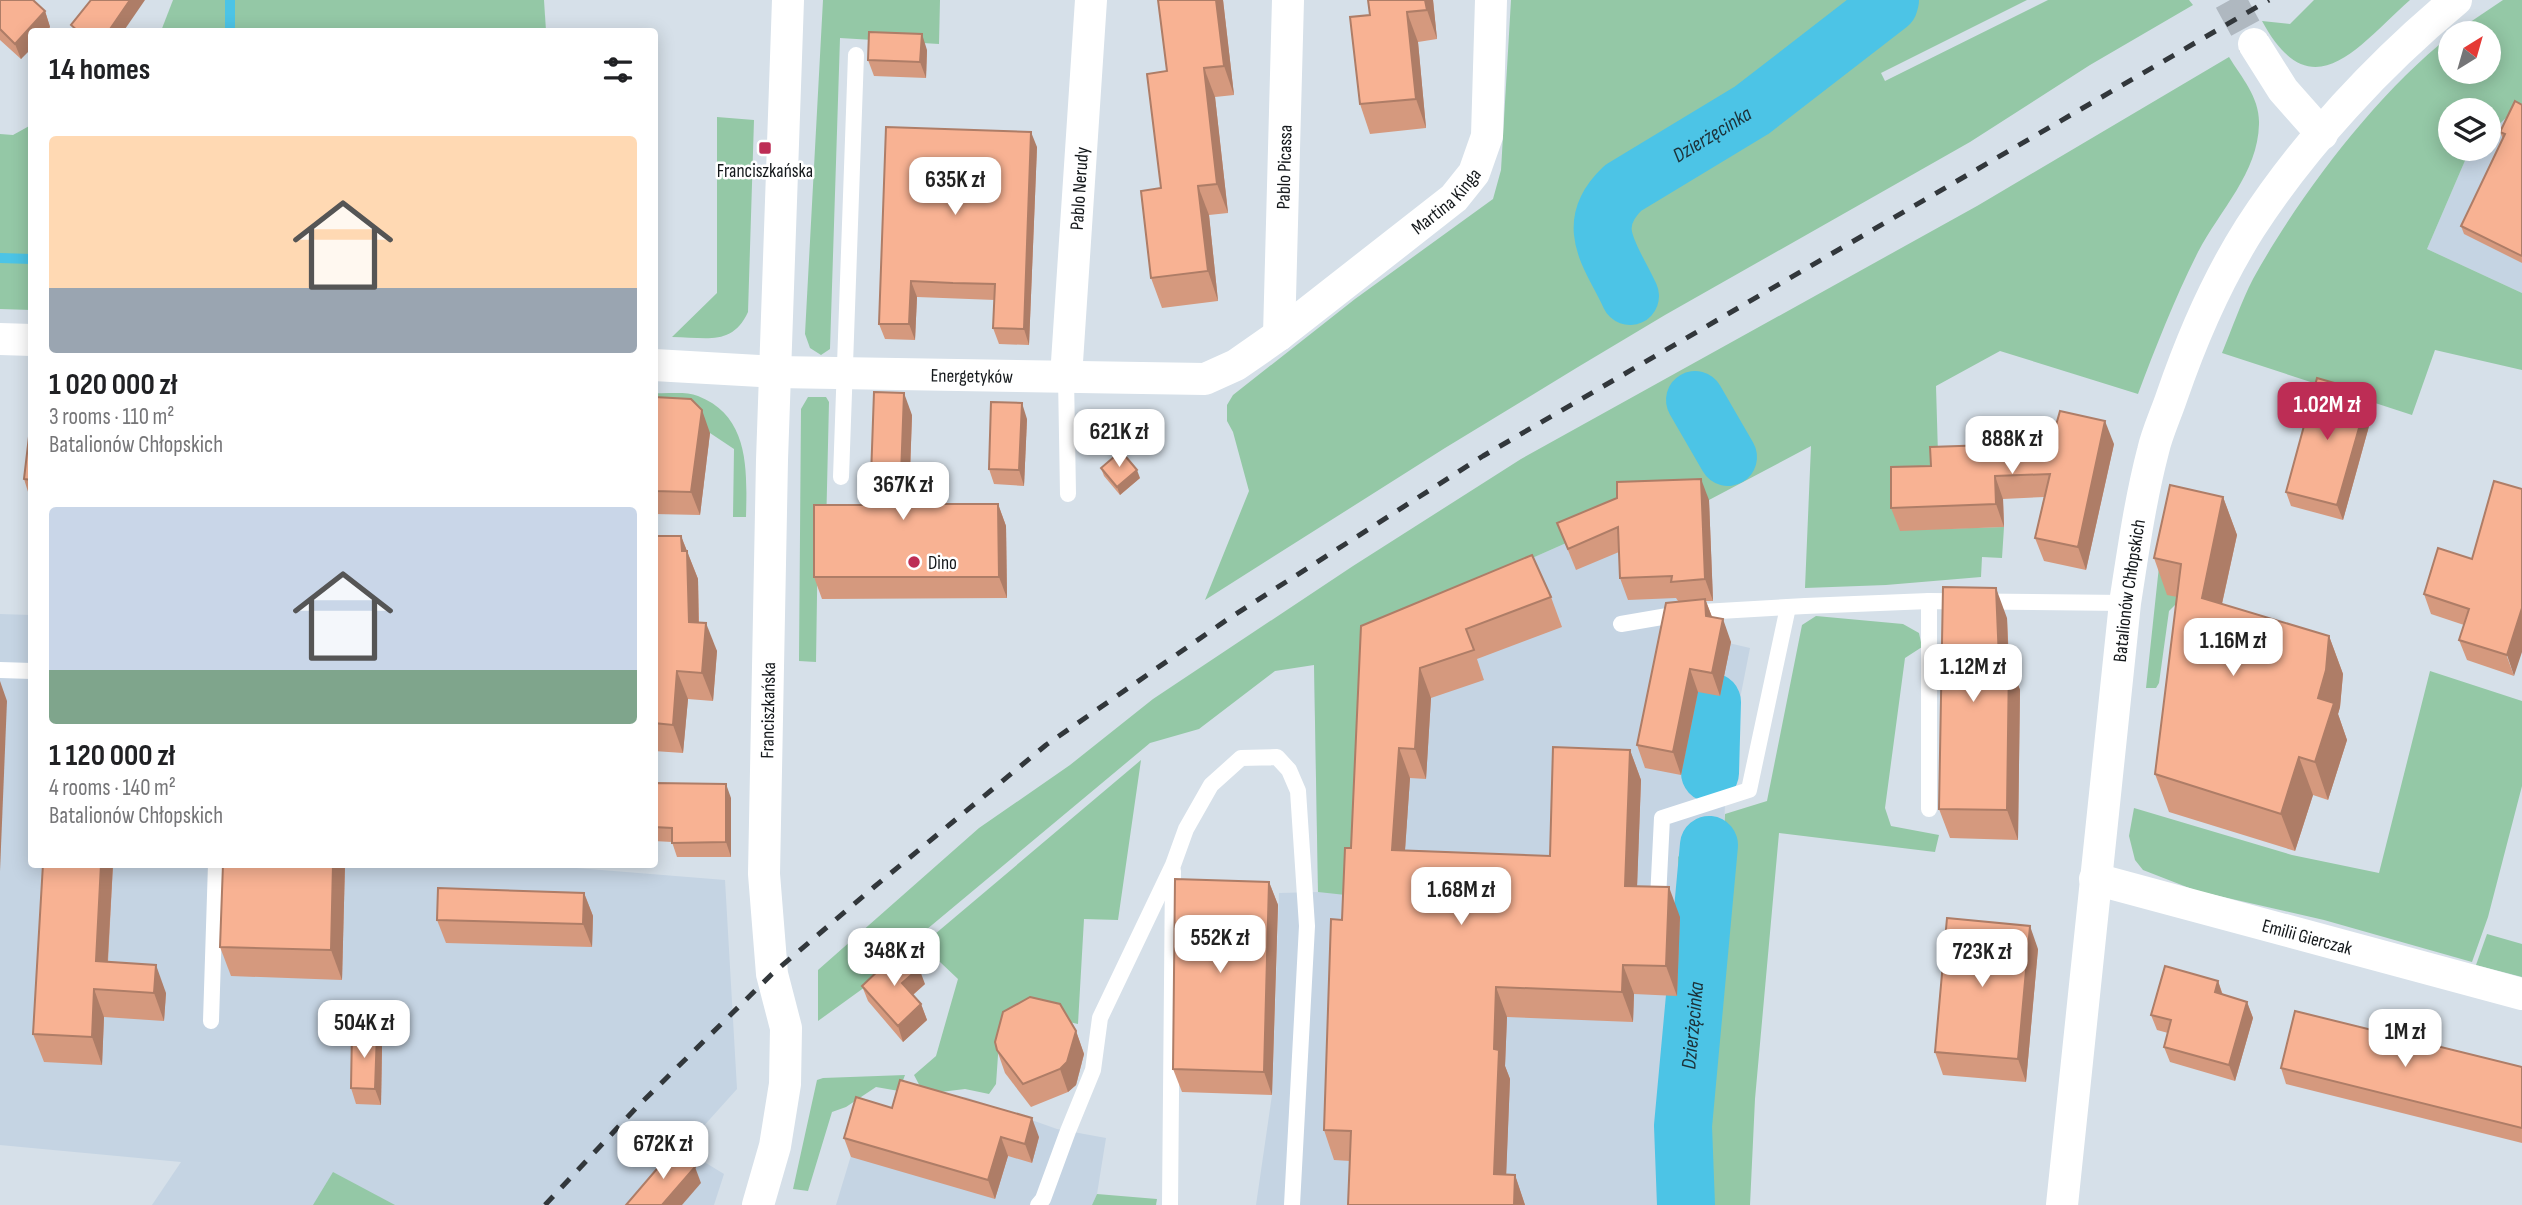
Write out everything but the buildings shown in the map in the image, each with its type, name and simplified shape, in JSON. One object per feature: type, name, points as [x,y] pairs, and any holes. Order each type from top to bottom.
[{"type":"street","name":"Franciszkańska","points":[[763,1204],[775,1146],[785,1070],[786,1028],[772,974],[764,874],[788,0]]},
{"type":"street","name":"Pablo Nerudy","points":[[1066,377],[1091,0]]},
{"type":"street","name":"Pablo Picassa","points":[[1279,335],[1288,0]]},
{"type":"street","name":"Martina Kinga","points":[[1279,335],[1454,198],[1474,173],[1487,136],[1491,0]]},
{"type":"street","name":"Batalionów Chłopskich","points":[[2062,1205],[2125,603],[2153,450],[2183,363],[2210,302],[2250,228],[2322,134],[2374,75],[2424,26],[2456,0]]},
{"type":"street","points":[[2255,44],[2283,90],[2322,134]]},
{"type":"street","name":"Energetyków","points":[[658,365],[776,372],[1205,379],[1237,365],[1279,335]]},
{"type":"street","points":[[0,339],[28,340]]},
{"type":"street","name":"Emilii Gierczak","points":[[2095,879],[2522,995]]},
{"type":"lane","points":[[841,477],[856,55]]},
{"type":"lane","points":[[1066,377],[1068,494]]},
{"type":"lane","points":[[1621,624],[1685,613],[1929,601],[2125,603]]},
{"type":"lane","points":[[1929,601],[1929,809]]},
{"type":"lane","points":[[1658,899],[1662,818],[1749,790],[1788,607]]},
{"type":"lane","points":[[0,670],[28,671]]},
{"type":"lane","points":[[1038,1205],[1043,1199],[1094,1070],[1100,1018],[1173,865],[1186,829],[1210,785],[1241,758],[1277,757],[1289,770],[1298,791],[1307,926],[1292,1205]]},
{"type":"lane","points":[[1170,1205],[1173,865]]},
{"type":"lane","points":[[211,1021],[216,868]]},
{"type":"shaded area","points":[[2522,104],[2522,293],[2427,249],[2465,161],[2501,161],[2501,122]]},
{"type":"shaded area","points":[[1709,500],[1713,596],[1678,598],[1673,630],[1750,648],[1726,770],[1724,834],[1678,857],[1680,917],[1674,1205],[1256,1205],[1272,1095],[1279,893],[1318,892],[1314,664],[1530,559],[1625,517],[1624,504]]},
{"type":"shaded area","points":[[0,614],[28,615],[28,868],[576,868],[725,880],[737,1089],[683,1149],[724,1174],[714,1205],[152,1205],[181,1162],[0,1145]]},
{"type":"shaded area","points":[[966,1097],[1057,1129],[1106,1138],[1097,1194],[1092,1205],[836,1205],[863,1116],[898,1127],[918,1099]]},
{"type":"green space","points":[[173,0],[544,0],[546,28],[162,28]]},
{"type":"green space","points":[[823,0],[940,0],[939,44],[840,38],[830,349],[821,355],[810,348],[805,334]]},
{"type":"green space","points":[[1511,0],[2027,0],[1881,73],[1885,81],[2048,0],[2189,0],[2193,5],[2090,65],[1970,142],[1578,367],[1205,600],[1249,491],[1233,432],[1227,421],[1227,405],[1233,395],[1355,299],[1493,199],[1501,170]]},
{"type":"green space","points":[[2314,0],[2410,0],[2354,51],[2335,62],[2317,67],[2299,63],[2281,48],[2262,21],[2290,24]]},
{"type":"green space","points":[[2503,0],[2522,0],[2522,104],[2501,122],[2501,98],[2438,98],[2438,161],[2465,161],[2427,249],[2522,293],[2522,370],[2435,350],[2412,415],[2222,353],[2253,279],[2293,214],[2341,148],[2394,87],[2422,60],[2438,46],[2438,84],[2501,84],[2501,21],[2472,21]]},
{"type":"green space","points":[[2229,57],[2257,106],[2257,142],[2245,175],[2198,252],[2166,322],[2138,394],[2000,351],[1936,386],[1939,489],[1900,530],[2004,527],[2002,558],[1982,557],[1981,577],[1805,588],[1811,446],[1709,500],[1625,504],[1625,517],[1530,559],[1372,656],[1355,896],[1318,892],[1314,665],[1275,671],[1199,729],[1150,743],[908,945],[865,987],[818,1021],[818,970],[979,828],[1070,765],[1153,699],[1353,566],[1521,459],[1977,206]]},
{"type":"green space","points":[[717,117],[754,120],[748,312],[734,331],[726,335],[716,338],[672,337],[717,293]]},
{"type":"green space","points":[[28,127],[28,310],[0,309],[0,134],[13,135]]},
{"type":"green space","points":[[658,393],[693,394],[715,405],[728,417],[742,447],[746,517],[733,517],[734,449],[710,433],[658,421]]},
{"type":"green space","points":[[808,397],[826,397],[829,402],[826,530],[818,530],[816,662],[799,661],[801,409]]},
{"type":"green space","points":[[2160,557],[2189,600],[2177,603],[2169,611],[2159,683],[2156,688],[2146,688]]},
{"type":"green space","points":[[1816,616],[1903,624],[1919,633],[1922,647],[1905,658],[1885,808],[1891,826],[1939,835],[1935,852],[1779,833],[1755,1099],[1750,1205],[1674,1205],[1680,917],[1678,857],[1700,833],[1724,834],[1725,814],[1767,801],[1802,625]]},
{"type":"green space","points":[[2430,671],[2522,701],[2522,786],[2488,917],[2472,962],[2324,920],[2197,891],[2143,870],[2135,860],[2129,836],[2134,808],[2292,855],[2379,873]]},
{"type":"green space","points":[[1141,760],[1118,920],[1084,919],[1078,1024],[1028,1013],[999,1041],[996,1084],[989,1094],[965,1089],[924,1094],[914,1075],[936,1056],[958,979],[922,945]]},
{"type":"green space","points":[[2487,934],[2522,944],[2522,977],[2476,965]]},
{"type":"green space","points":[[905,1075],[899,1091],[876,1087],[846,1107],[832,1112],[808,1191],[793,1189],[817,1080]]},
{"type":"green space","points":[[333,1172],[395,1205],[313,1205]]},
{"type":"green space","points":[[1097,1194],[1157,1199],[1156,1205],[1092,1205]]},
{"type":"waterway","points":[[230,0],[230,28]]},
{"type":"waterway","name":"Dzierżęcinka","points":[[1630,296],[1609,254],[1603,228],[1611,202],[1623,188],[1752,110],[1889,4],[1890,0]]},
{"type":"waterway","points":[[0,258],[28,259]]},
{"type":"waterway","name":"Dzierżęcinka","points":[[1695,400],[1728,457]]},
{"type":"waterway","name":"Dzierżęcinka","points":[[1710,773],[1712,702]]},
{"type":"waterway","name":"Dzierżęcinka","points":[[1686,1205],[1683,1126],[1709,845]]},
{"type":"tunnel","points":[[2230,0],[2254,44]]},
{"type":"railway","points":[[545,1205],[637,1107],[772,974],[1046,745],[1228,619],[1483,456],[2269,0]]},
{"type":"place","name":"Franciszkańska","points":[[765,148]]},
{"type":"place","name":"Dino","points":[[914,562]]}]
